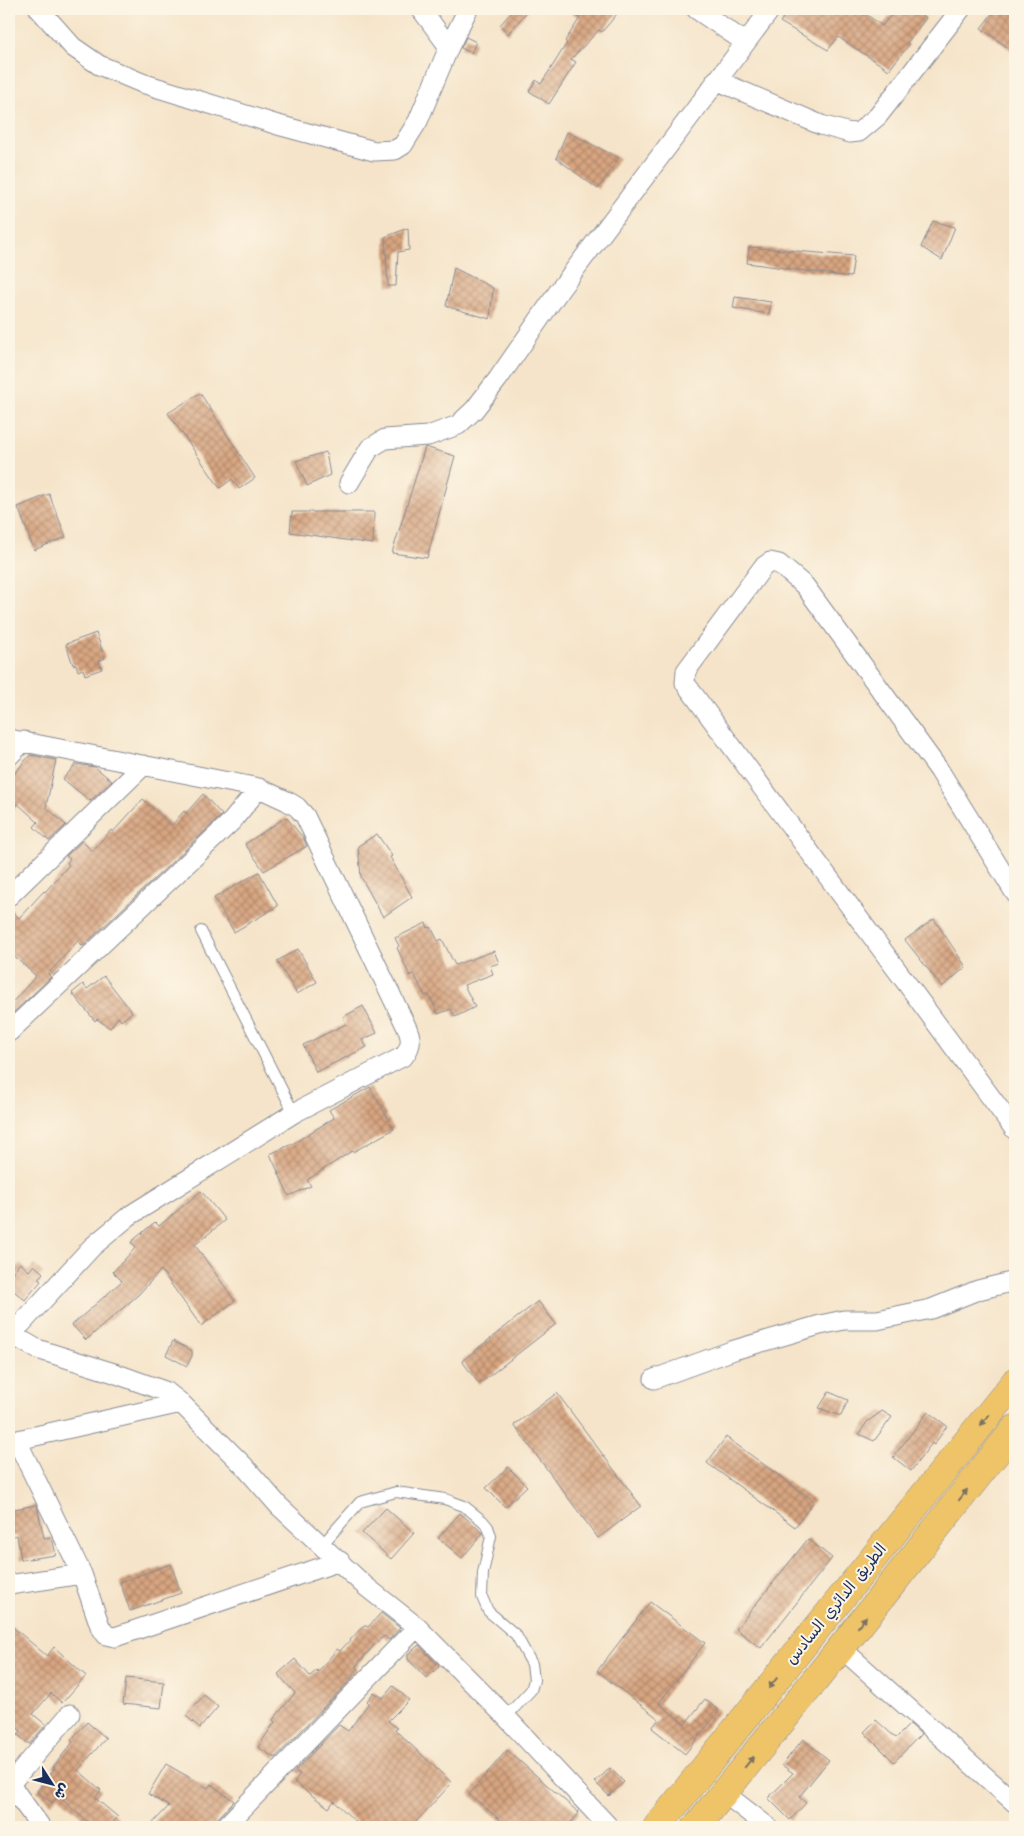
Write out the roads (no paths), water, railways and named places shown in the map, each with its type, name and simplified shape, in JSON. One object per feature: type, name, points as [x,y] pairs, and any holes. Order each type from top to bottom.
[{"type":"highway","name":"الطريق الدائري السادس","points":[[657,1827],[1015,1382]]},
{"type":"highway","name":"الطريق الدائري السادس","points":[[696,1827],[1015,1429]]},
{"type":"street","points":[[39,9],[73,47],[99,65],[142,83],[278,125],[374,151],[395,150],[403,145],[418,121],[449,47],[468,9]]},
{"type":"street","points":[[421,9],[449,47]]},
{"type":"street","points":[[696,9],[745,42]]},
{"type":"street","points":[[349,484],[370,448],[385,439],[428,436],[458,425],[474,410],[498,379],[561,288],[771,9]]},
{"type":"street","points":[[716,80],[821,126],[850,133],[859,132],[878,116],[961,9]]},
{"type":"street","points":[[1015,893],[939,770],[805,586],[779,564],[770,562],[762,567],[686,671],[685,683],[1015,1130]]},
{"type":"street","points":[[9,756],[16,740],[260,788],[298,807],[305,816],[410,1034],[411,1043],[404,1056],[294,1114],[130,1216],[92,1247],[10,1334],[37,1349],[167,1392],[181,1403],[244,1466],[279,1506],[364,1585],[418,1627],[609,1827]]},
{"type":"street","points":[[9,896],[144,766]]},
{"type":"street","points":[[9,1032],[232,821],[260,788]]},
{"type":"street","points":[[654,1379],[734,1350],[820,1325],[844,1320],[877,1320],[932,1309],[978,1290],[1015,1281]]},
{"type":"street","points":[[181,1403],[13,1441],[82,1574],[100,1626],[106,1635],[115,1637],[340,1561]]},
{"type":"street","points":[[9,1585],[82,1574]]},
{"type":"street","points":[[224,1827],[418,1627]]},
{"type":"street","points":[[841,1648],[1015,1803]]},
{"type":"street","points":[[41,1827],[9,1783],[70,1714]]},
{"type":"street","points":[[724,1793],[768,1827]]},
{"type":"lane","points":[[201,931],[294,1114]]},
{"type":"lane","points":[[322,1545],[360,1502],[396,1492],[445,1499],[464,1506],[483,1521],[488,1527],[491,1536],[483,1573],[482,1597],[488,1611],[516,1635],[532,1664],[534,1680],[531,1690],[506,1717]]}]
